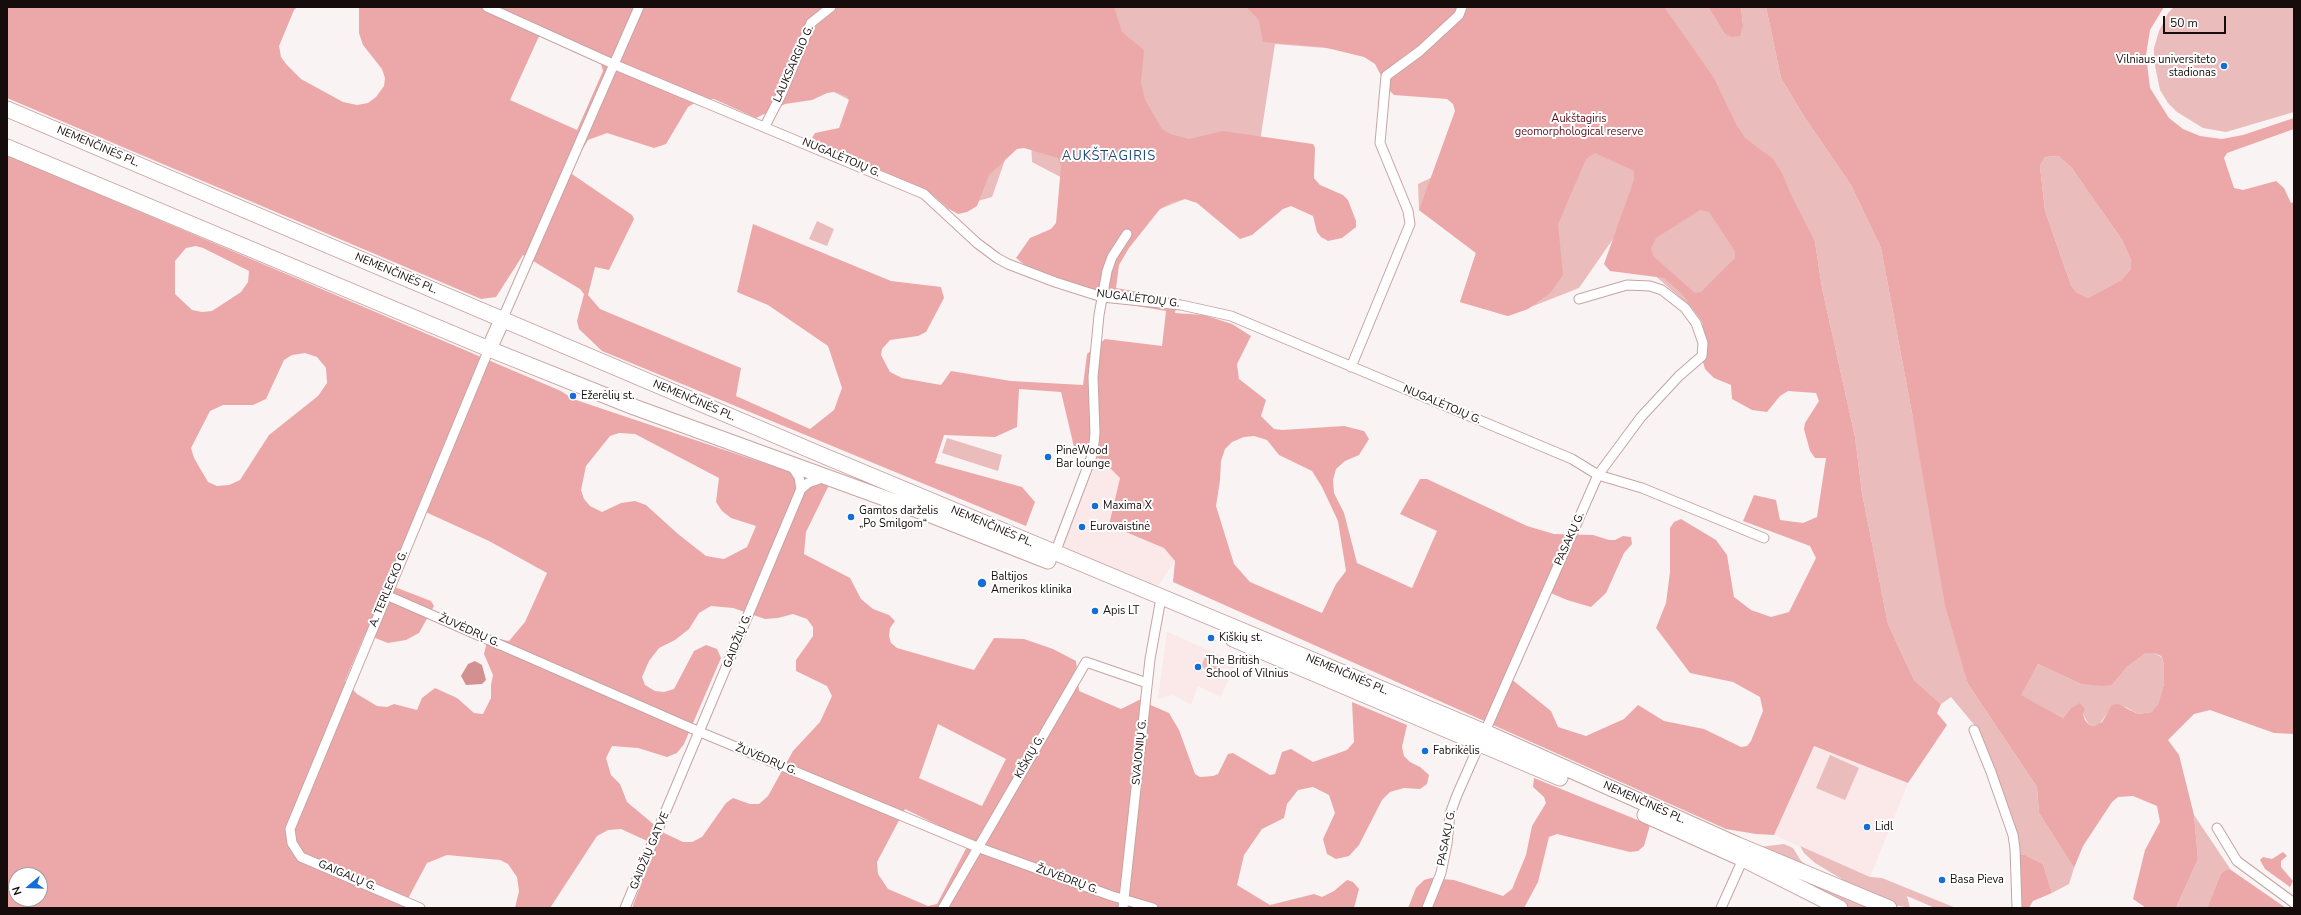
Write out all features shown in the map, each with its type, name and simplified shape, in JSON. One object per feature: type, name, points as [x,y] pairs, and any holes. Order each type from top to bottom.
[{"type":"main road","name":"NEMENČINĖS PL.","points":[[7,109],[1055,553],[1159,602]]},
{"type":"main road","name":"NEMENČINĖS PL.","points":[[7,147],[489,349],[634,407],[791,464],[1159,602],[1889,908]]},
{"type":"main road","points":[[489,349],[502,320]]},
{"type":"main road","name":"NEMENČINĖS PL.","points":[[1483,738],[1743,859],[1840,908]]},
{"type":"street","name":"NUGALĖTOJŲ G.","points":[[487,7],[612,64],[765,126],[924,194],[977,243],[997,258],[1055,282],[1102,297],[1181,305],[1213,310],[1255,326],[1572,459],[1598,475],[1642,488],[1764,538]]},
{"type":"street","points":[[502,320],[612,64],[640,7]]},
{"type":"street","name":"LAUKSARGIO G.","points":[[765,126],[781,95],[811,23],[831,7]]},
{"type":"street","points":[[1351,367],[1410,224],[1408,211],[1380,143],[1386,76],[1426,46],[1459,15],[1462,7]]},
{"type":"street","points":[[1055,553],[1093,453],[1095,433],[1093,377],[1102,297],[1112,257],[1127,234]]},
{"type":"street","name":"PASAKŲ G.","points":[[1427,908],[1441,873],[1447,844],[1450,814],[1598,475],[1641,417],[1679,376],[1702,356],[1703,343],[1696,323],[1685,308],[1662,290],[1650,286],[1627,285],[1579,299]]},
{"type":"street","name":"A. TERLECKO G.","points":[[290,829],[489,349]]},
{"type":"street","points":[[791,464],[799,477],[800,489]]},
{"type":"street","points":[[800,489],[808,483],[825,478]]},
{"type":"street","name":"GAIDŽIŲ G.","points":[[675,794],[800,489]]},
{"type":"street","name":"ŽUVĖDRŲ G.","points":[[386,595],[700,732],[977,847],[1112,896],[1124,898],[1153,908]]},
{"type":"street","name":"SVAJONIŲ G.","points":[[1123,908],[1147,683],[1159,602]]},
{"type":"street","name":"KIŠKIŲ G.","points":[[943,908],[977,847],[1086,662],[1147,683]]},
{"type":"street","points":[[1974,730],[1991,772],[2013,835],[2017,908]]},
{"type":"street","name":"GAIDŽIŲ GATVE","points":[[625,908],[675,794]]},
{"type":"street","points":[[2217,828],[2237,861],[2294,903]]},
{"type":"street","name":"GAIGALŲ G.","points":[[290,829],[292,843],[301,857],[420,908]]},
{"type":"street","points":[[1721,908],[1743,859]]},
{"type":"shaded area","points":[[1088,455],[1102,460],[1120,478],[1109,525],[1164,548],[1175,561],[1158,586],[1067,549],[1054,538]]},
{"type":"shaded area","name":"The British School of Vilnius","points":[[1167,632],[1236,662],[1221,697],[1198,686],[1191,704],[1172,695],[1158,699]]},
{"type":"shaded area","points":[[475,661],[482,665],[486,680],[482,684],[466,685],[461,676],[468,664]]},
{"type":"shaded area","points":[[1814,746],[1908,783],[1870,877],[1774,835]]},
{"type":"green space","points":[[7,7],[297,7],[294,10],[279,46],[281,57],[301,79],[343,102],[357,105],[368,103],[376,97],[384,86],[385,78],[382,69],[363,45],[359,33],[359,7],[1114,7],[1122,32],[1144,50],[1141,83],[1145,100],[1162,129],[1170,134],[1189,139],[1223,131],[1313,144],[1315,148],[1314,178],[1320,185],[1343,195],[1348,200],[1356,221],[1356,227],[1342,238],[1328,241],[1321,237],[1317,232],[1313,216],[1291,206],[1283,209],[1252,235],[1240,239],[1197,203],[1185,199],[1172,202],[1160,209],[1129,248],[1119,265],[1116,288],[1177,299],[1175,313],[1204,315],[1232,324],[1251,336],[1237,364],[1239,379],[1266,400],[1261,416],[1274,429],[1282,430],[1344,426],[1364,431],[1369,439],[1359,455],[1345,461],[1336,469],[1333,480],[1334,493],[1344,513],[1357,563],[1412,588],[1437,531],[1400,514],[1420,479],[1427,479],[1527,526],[1554,534],[1593,535],[1609,540],[1615,540],[1623,536],[1631,537],[1632,544],[1624,553],[1606,593],[1591,607],[1567,600],[1546,591],[1542,594],[1505,674],[1551,711],[1558,727],[1586,736],[1624,719],[1638,705],[1664,721],[1704,729],[1741,747],[1747,746],[1751,741],[1763,711],[1760,697],[1733,682],[1690,673],[1656,628],[1666,603],[1670,572],[1670,528],[1674,522],[1681,519],[1716,540],[1727,555],[1734,597],[1751,610],[1771,617],[1789,612],[1816,558],[1810,546],[1743,521],[1754,495],[1776,500],[1780,520],[1803,523],[1817,517],[1826,458],[1815,458],[1810,451],[1804,429],[1805,423],[1819,401],[1816,393],[1788,391],[1780,396],[1767,412],[1752,410],[1732,399],[1731,385],[1714,378],[1705,369],[1702,359],[1707,348],[1702,322],[1682,294],[1664,278],[1610,271],[1604,264],[1634,180],[1634,171],[1595,153],[1586,159],[1558,224],[1563,275],[1550,293],[1528,309],[1508,316],[1460,302],[1476,253],[1419,210],[1455,111],[1453,104],[1447,99],[1394,95],[1388,89],[1375,64],[1364,57],[1323,47],[1263,42],[1259,20],[1246,7],[1664,7],[1714,78],[1736,124],[1745,138],[1773,159],[1782,173],[1791,195],[1815,242],[1822,288],[1855,437],[1862,493],[1888,624],[1914,680],[1941,704],[1937,713],[1947,725],[1908,783],[1814,746],[1774,835],[1756,834],[1726,829],[1173,582],[1175,561],[1164,548],[1109,525],[1120,478],[1102,460],[1074,447],[1061,392],[1019,389],[1017,427],[995,437],[944,435],[935,463],[1022,487],[1035,502],[1026,526],[602,351],[579,329],[577,321],[584,294],[580,289],[523,255],[496,297],[481,299],[7,98]],"holes":[[[540,34],[601,64],[603,71],[577,130],[510,100]],[[834,92],[847,96],[849,100],[839,128],[815,133],[812,138],[815,143],[909,182],[934,195],[949,209],[958,214],[967,212],[977,206],[989,175],[1017,149],[1024,148],[1058,158],[1061,166],[1056,223],[1051,229],[1030,238],[1016,258],[1050,285],[1107,301],[1166,311],[1162,346],[1105,339],[1087,354],[1083,385],[1011,381],[951,371],[941,385],[902,378],[890,372],[881,355],[882,349],[890,340],[918,336],[926,332],[944,298],[941,287],[891,281],[753,224],[737,292],[768,305],[828,346],[842,388],[834,410],[810,429],[736,396],[741,368],[600,309],[588,295],[595,267],[609,270],[634,219],[632,215],[569,172],[588,140],[607,133],[654,148],[666,144],[688,107],[701,99],[714,99],[756,118],[785,104],[812,100],[827,93]],[[1700,210],[1709,212],[1735,251],[1735,258],[1701,292],[1695,293],[1653,256],[1651,248],[1656,238]],[[1254,436],[1267,440],[1279,455],[1312,471],[1322,487],[1338,521],[1346,571],[1336,584],[1322,613],[1250,582],[1234,564],[1216,506],[1221,461],[1225,449],[1232,442],[1244,437]]]},
{"type":"green space","name":"Aukštagiris geomorphological reserve","points":[[708,7],[1708,7],[1724,33],[1743,25],[1741,7],[1766,7],[1781,78],[1803,115],[1851,185],[1881,248],[1912,413],[1968,684],[2037,787],[2039,813],[2074,868],[2069,884],[2052,893],[2043,864],[2020,854],[1993,766],[1976,727],[1951,697],[1941,704],[1914,680],[1888,624],[1862,493],[1855,437],[1822,288],[1815,242],[1722,334],[1613,239],[1579,288],[1508,316],[1460,302],[1476,253],[1419,210],[1418,184],[1456,166],[1461,99],[1376,52],[1275,44],[1250,206],[1185,199],[1160,209],[1115,251],[1070,182],[1032,162],[1031,142],[1013,137],[992,197],[949,209],[929,193],[840,152],[849,100],[823,86]]},
{"type":"green space","points":[[1708,7],[1741,7],[1743,25],[1740,36],[1731,37],[1724,33]]},
{"type":"green space","points":[[1766,7],[2164,7],[2150,30],[2146,55],[2150,88],[2169,118],[2183,129],[2200,136],[2222,139],[2243,135],[2294,118],[2294,129],[2227,153],[2224,158],[2234,188],[2243,190],[2276,181],[2284,188],[2291,203],[2294,202],[2294,734],[2274,733],[2210,710],[2194,714],[2168,740],[2179,755],[2194,815],[2198,859],[2176,908],[2146,908],[2133,899],[2145,850],[2160,822],[2157,806],[2133,796],[2118,797],[2112,802],[2083,846],[2074,868],[2039,813],[2037,787],[1968,684],[1945,605],[1912,413],[1881,248],[1851,185],[1803,115],[1781,78]],"holes":[[[2058,156],[2071,167],[2122,240],[2131,260],[2131,269],[2121,280],[2088,298],[2076,292],[2071,285],[2045,211],[2040,166],[2045,157]],[[2146,653],[2154,653],[2161,656],[2164,664],[2164,684],[2158,704],[2152,712],[2138,714],[2118,704],[2112,705],[2102,722],[2095,726],[2089,725],[2085,720],[2083,714],[2085,709],[2080,703],[2070,709],[2063,718],[2021,695],[2038,664],[2081,684],[2102,686],[2112,685],[2127,667]]]},
{"type":"green space","name":"Vilniaus universiteto stadionas","points":[[2174,7],[2294,7],[2294,112],[2226,132],[2203,128],[2177,112],[2168,103],[2160,90],[2154,61],[2154,48],[2159,31],[2168,13]]},
{"type":"green space","points":[[7,155],[561,391],[573,399],[829,485],[806,532],[804,554],[850,578],[861,599],[873,609],[889,615],[895,621],[890,628],[889,636],[891,643],[897,648],[974,670],[994,638],[1024,639],[1053,649],[1076,661],[1079,691],[1121,709],[1139,700],[1169,713],[1179,730],[1195,774],[1200,777],[1218,774],[1228,754],[1233,753],[1270,775],[1275,774],[1282,752],[1291,749],[1313,762],[1347,750],[1354,742],[1352,702],[1407,725],[1402,747],[1404,756],[1429,775],[1427,784],[1420,789],[1404,788],[1390,792],[1382,800],[1359,845],[1349,856],[1336,859],[1327,854],[1323,839],[1335,813],[1329,795],[1313,787],[1298,790],[1287,804],[1284,818],[1262,829],[1244,855],[1237,885],[1270,905],[1314,894],[1322,897],[1334,891],[1347,880],[1353,882],[1359,889],[1354,908],[632,908],[656,845],[621,829],[608,830],[597,836],[550,908],[515,908],[519,891],[517,877],[508,864],[500,860],[447,855],[427,863],[403,908],[7,908]],"holes":[[[196,246],[203,248],[249,271],[248,282],[241,292],[212,311],[202,312],[192,310],[175,294],[175,261],[186,248]],[[305,353],[317,357],[326,368],[327,383],[318,396],[269,435],[240,480],[229,485],[217,486],[208,482],[194,458],[191,448],[210,411],[223,405],[253,405],[266,399],[284,360],[292,355]],[[619,433],[635,434],[719,478],[716,502],[722,511],[731,518],[756,526],[747,547],[724,559],[706,556],[678,534],[646,505],[635,501],[621,503],[602,512],[590,506],[584,499],[581,490],[586,466],[610,436]],[[419,509],[489,541],[547,573],[525,622],[509,641],[488,637],[484,654],[493,675],[491,698],[483,714],[474,713],[457,698],[435,688],[422,698],[417,710],[394,704],[387,707],[377,706],[357,694],[345,681],[365,634],[388,643],[406,640],[419,633],[434,606],[431,601],[387,584]],[[711,606],[733,608],[765,619],[778,618],[793,614],[807,619],[813,627],[813,636],[796,660],[796,671],[827,686],[832,696],[820,722],[793,751],[768,796],[759,804],[750,804],[733,798],[726,803],[702,837],[692,842],[683,842],[664,833],[627,802],[620,784],[611,775],[606,758],[612,746],[638,748],[667,757],[677,753],[684,744],[721,658],[717,649],[706,645],[694,651],[674,689],[664,692],[655,691],[645,685],[642,677],[649,661],[659,648],[675,640],[689,629],[699,613]],[[938,724],[1006,759],[982,806],[919,778]],[[905,809],[970,841],[937,904],[928,906],[888,889],[878,874],[877,862]]]},
{"type":"green space","points":[[2058,156],[2071,167],[2122,240],[2131,260],[2131,269],[2121,280],[2088,298],[2076,292],[2071,285],[2045,211],[2040,166],[2045,157]]},
{"type":"green space","points":[[817,221],[834,229],[827,246],[809,239]]},
{"type":"green space","points":[[947,438],[1002,455],[998,471],[942,453]]},
{"type":"green space","points":[[2146,653],[2154,653],[2161,657],[2164,664],[2164,684],[2158,704],[2153,712],[2138,714],[2126,707],[2107,713],[2099,725],[2095,726],[2089,725],[2083,714],[2070,709],[2063,718],[2020,695],[2038,664],[2081,684],[2112,685],[2127,667]]},
{"type":"green space","points":[[1205,657],[1222,664],[1218,674],[1201,667]]},
{"type":"green space","points":[[1830,755],[1859,768],[1845,800],[1816,788]]},
{"type":"green space","points":[[1534,778],[1650,825],[1644,846],[1638,851],[1630,852],[1557,834],[1549,837],[1538,882],[1524,908],[1408,908],[1416,888],[1424,880],[1431,878],[1454,880],[1503,896],[1512,889],[1526,855],[1532,826],[1546,803],[1544,797],[1533,787]]},
{"type":"green space","points":[[2194,815],[2231,870],[2226,870],[2221,873],[2207,908],[2176,908],[2198,859]]},
{"type":"green space","points":[[1784,844],[1793,848],[1801,861],[1811,868],[1759,847]]},
{"type":"green space","points":[[1800,846],[1870,877],[1882,878],[1956,908],[1935,908],[1907,896],[1910,908],[1890,904],[1860,890],[1815,863],[1804,853]]},
{"type":"green space","points":[[1732,848],[1876,908],[1851,908]]},
{"type":"green space","points":[[2283,852],[2287,856],[2281,861],[2281,867],[2293,881],[2290,887],[2265,869],[2260,860],[2263,857],[2272,859]]},
{"type":"green space","points":[[2020,854],[2043,864],[2052,893],[2033,901],[2029,908],[2019,908]]},
{"type":"green space","points":[[2226,870],[2231,870],[2286,908],[2207,908],[2221,873]]},
{"type":"place","name":"Vilniaus universiteto stadionas","points":[[2224,66]]},
{"type":"place","name":"Ežerėlių st.","points":[[573,396]]},
{"type":"place","name":"PineWood Bar lounge","points":[[1048,457]]},
{"type":"place","name":"Maxima X","points":[[1095,506]]},
{"type":"place","name":"Gamtos darželis „Po Smilgom“","points":[[851,517]]},
{"type":"place","name":"Eurovaistinė","points":[[1082,527]]},
{"type":"place","name":"Baltijos Amerikos klinika","points":[[982,583]]},
{"type":"place","name":"Apis LT","points":[[1095,611]]},
{"type":"place","name":"Kiškių st.","points":[[1211,638]]},
{"type":"place","name":"The British School of Vilnius","points":[[1198,667]]},
{"type":"place","name":"Fabrikėlis","points":[[1425,751]]},
{"type":"place","name":"Lidl","points":[[1867,827]]},
{"type":"place","name":"Basa Pieva","points":[[1942,880]]},
{"type":"district","name":"AUKŠTAGIRIS","points":[[1109,157]]}]
